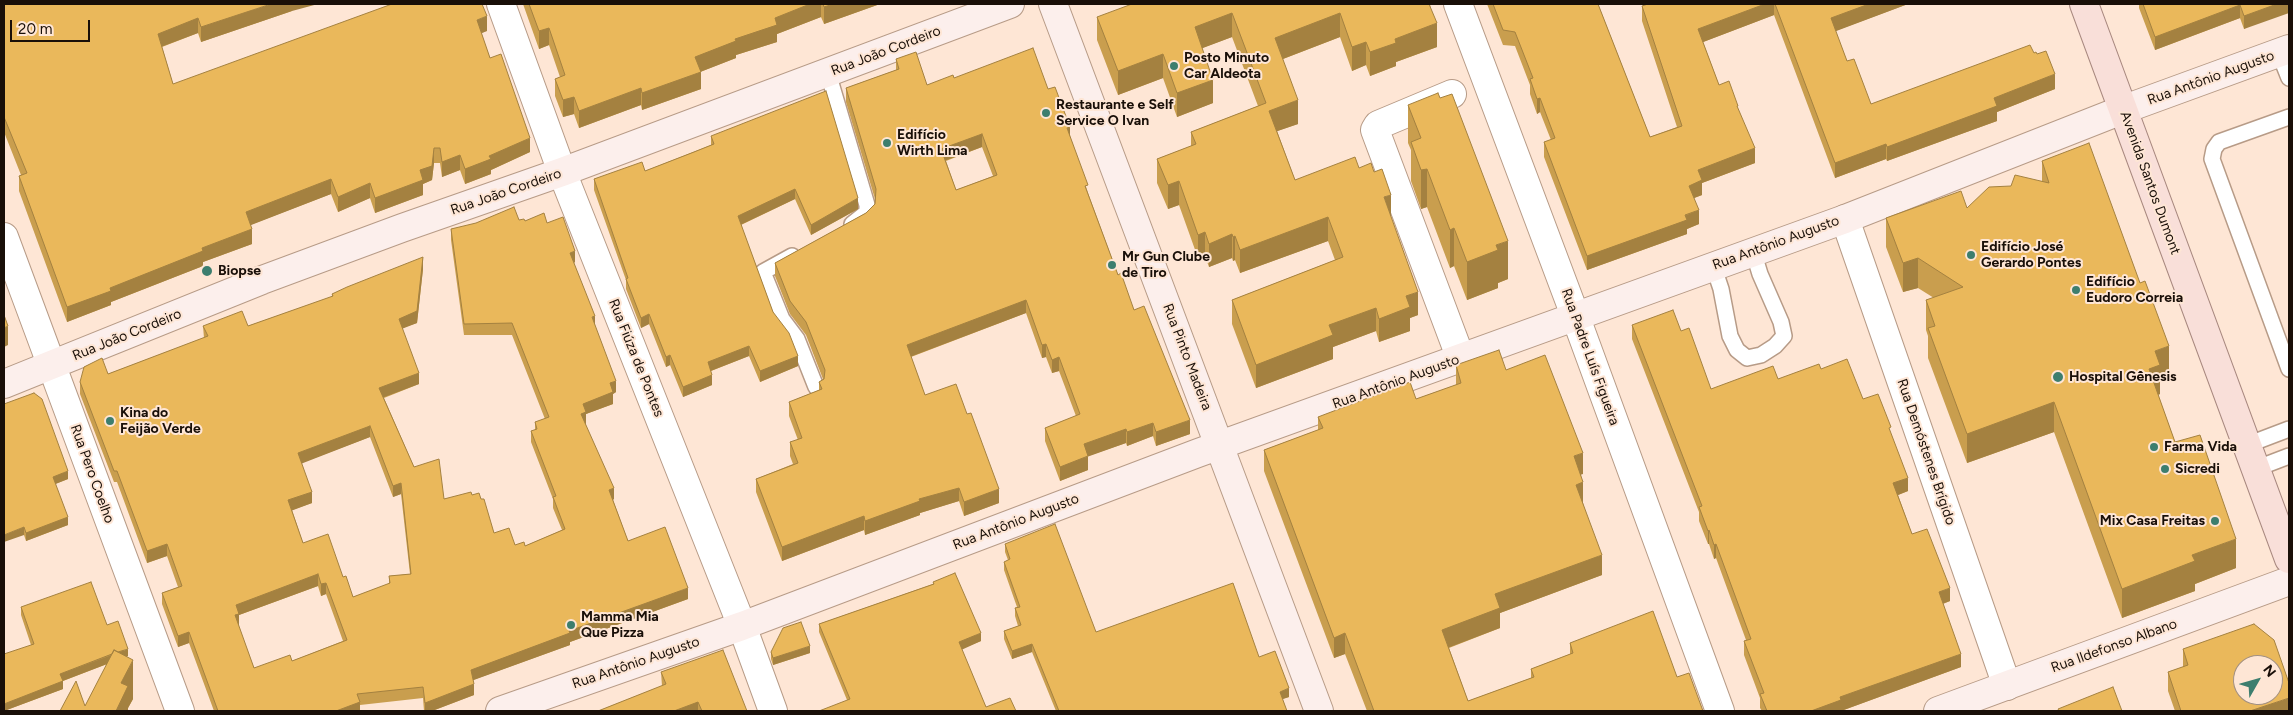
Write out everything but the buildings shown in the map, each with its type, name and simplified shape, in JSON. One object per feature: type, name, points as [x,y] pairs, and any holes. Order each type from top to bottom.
[{"type":"main road","name":"Avenida Santos Dumont","points":[[2084,4],[2289,559]]},
{"type":"street","name":"Rua Fiúza de Pontes","points":[[501,4],[562,172],[742,626],[772,711]]},
{"type":"street","name":"Rua João Cordeiro","points":[[4,384],[262,280],[402,228],[562,172],[1010,4]]},
{"type":"street","name":"Rua Pinto Madeira","points":[[1053,4],[1319,711]]},
{"type":"street","name":"Rua Padre Luís Figueira","points":[[1458,4],[1576,318],[1720,711]]},
{"type":"street","name":"Rua Antônio Augusto","points":[[500,711],[742,626],[1220,445],[1576,318],[1845,218],[2122,110],[2284,51]]},
{"type":"street","points":[[1452,94],[1378,126],[1375,130],[1461,359]]},
{"type":"street","name":"Rua Demóstenes Brígido","points":[[1845,218],[2007,686]]},
{"type":"street","name":"Rua Pero Coelho","points":[[4,237],[180,711]]},
{"type":"street","name":"Rua Ildefonso Albano","points":[[1938,711],[2289,581]]},
{"type":"lane","points":[[2284,51],[2289,78]]},
{"type":"lane","points":[[828,73],[868,204],[867,212],[862,218],[837,232]]},
{"type":"lane","points":[[2289,116],[2220,142],[2214,149],[2212,158],[2289,369]]},
{"type":"lane","points":[[804,250],[763,272],[782,319],[797,339],[816,387]]},
{"type":"lane","points":[[1713,266],[1721,289],[1730,336],[1736,350],[1747,358],[1761,355],[1775,346],[1784,336],[1781,322],[1760,274],[1753,251]]},
{"type":"lane","points":[[2251,457],[2289,429]]},
{"type":"lane","points":[[2251,457],[2289,456]]},
{"type":"place","name":"Posto Minuto Car Aldeota","points":[[1174,66]]},
{"type":"place","name":"Restaurante e Self Service O Ivan","points":[[1046,113]]},
{"type":"place","name":"Edifício Wirth Lima","points":[[887,143]]},
{"type":"place","name":"Edifício José Gerardo Pontes","points":[[1971,255]]},
{"type":"place","name":"Mr Gun Clube de Tiro","points":[[1112,265]]},
{"type":"place","name":"Biopse","points":[[207,271]]},
{"type":"place","name":"Edifício Eudoro Correia","points":[[2076,290]]},
{"type":"place","name":"Hospital Gênesis","points":[[2058,377]]},
{"type":"place","name":"Kina do Feijão Verde","points":[[110,421]]},
{"type":"place","name":"Farma Vida","points":[[2154,447]]},
{"type":"place","name":"Sicredi","points":[[2165,469]]},
{"type":"place","name":"Mix Casa Freitas","points":[[2215,521]]},
{"type":"place","name":"Mamma Mia Que Pizza","points":[[571,625]]}]
